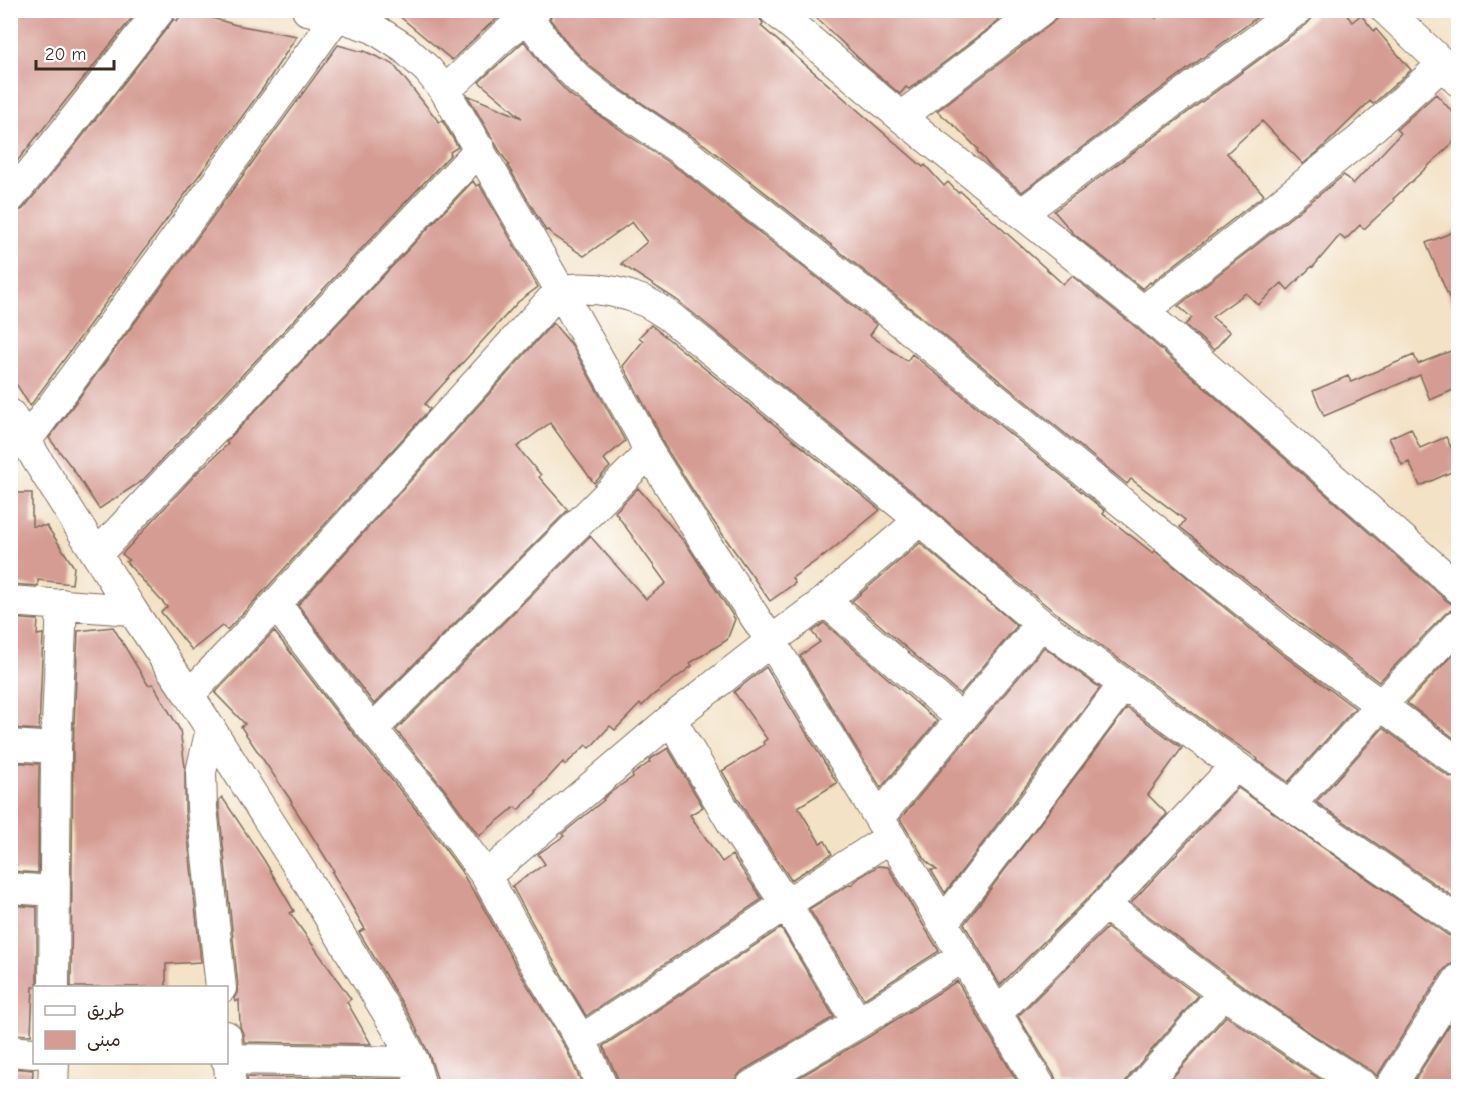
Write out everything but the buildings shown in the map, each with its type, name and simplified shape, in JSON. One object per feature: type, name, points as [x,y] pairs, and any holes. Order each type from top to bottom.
[{"type":"street","points":[[10,198],[160,10]]},
{"type":"street","points":[[308,10],[338,13],[373,28],[404,48],[428,70],[445,91],[560,290],[649,453],[771,641],[943,922],[1040,1086]]},
{"type":"street","points":[[901,117],[1041,10]]},
{"type":"street","points":[[1022,213],[1297,10]]},
{"type":"street","points":[[1143,311],[1358,141],[1451,73],[1386,10]]},
{"type":"street","points":[[778,12],[901,117],[1143,311],[1458,588]]},
{"type":"street","points":[[25,455],[168,249],[338,13]]},
{"type":"street","points":[[445,91],[501,38],[532,14],[555,55],[580,80],[713,174],[881,306],[1295,642],[1458,762]]},
{"type":"street","points":[[97,554],[480,149]]},
{"type":"street","points":[[189,695],[276,604],[560,290],[602,289],[646,302],[661,311],[920,520],[1041,624],[1235,766],[1458,921]]},
{"type":"street","points":[[10,414],[25,455],[97,554],[211,729],[396,1027],[417,1074],[228,1060]]},
{"type":"street","points":[[373,729],[649,453]]},
{"type":"street","points":[[486,876],[671,719],[825,601],[920,520]]},
{"type":"street","points":[[10,601],[132,610]]},
{"type":"street","points":[[825,601],[962,719]]},
{"type":"street","points":[[54,986],[56,748],[62,604]]},
{"type":"street","points":[[276,604],[323,668],[432,801],[486,876],[581,1040],[602,1086]]},
{"type":"street","points":[[581,1040],[786,904],[885,827],[962,719],[1041,624]]},
{"type":"street","points":[[1290,805],[1458,625]]},
{"type":"street","points":[[943,922],[1124,684]]},
{"type":"street","points":[[671,719],[735,828],[786,904],[858,1023]]},
{"type":"street","points":[[211,729],[201,772],[202,808],[221,986]]},
{"type":"street","points":[[10,745],[56,748]]},
{"type":"street","points":[[997,1013],[1105,905],[1235,766]]},
{"type":"street","points":[[10,888],[54,891]]},
{"type":"street","points":[[1105,905],[1223,993],[1363,1086]]},
{"type":"street","points":[[752,1086],[858,1023],[962,957]]},
{"type":"street","points":[[1391,1086],[1458,980]]},
{"type":"street","points":[[1143,1086],[1223,993]]},
{"type":"street","points":[[10,1051],[33,1053]]},
{"type":"street","points":[[53,1086],[54,1064]]}]
